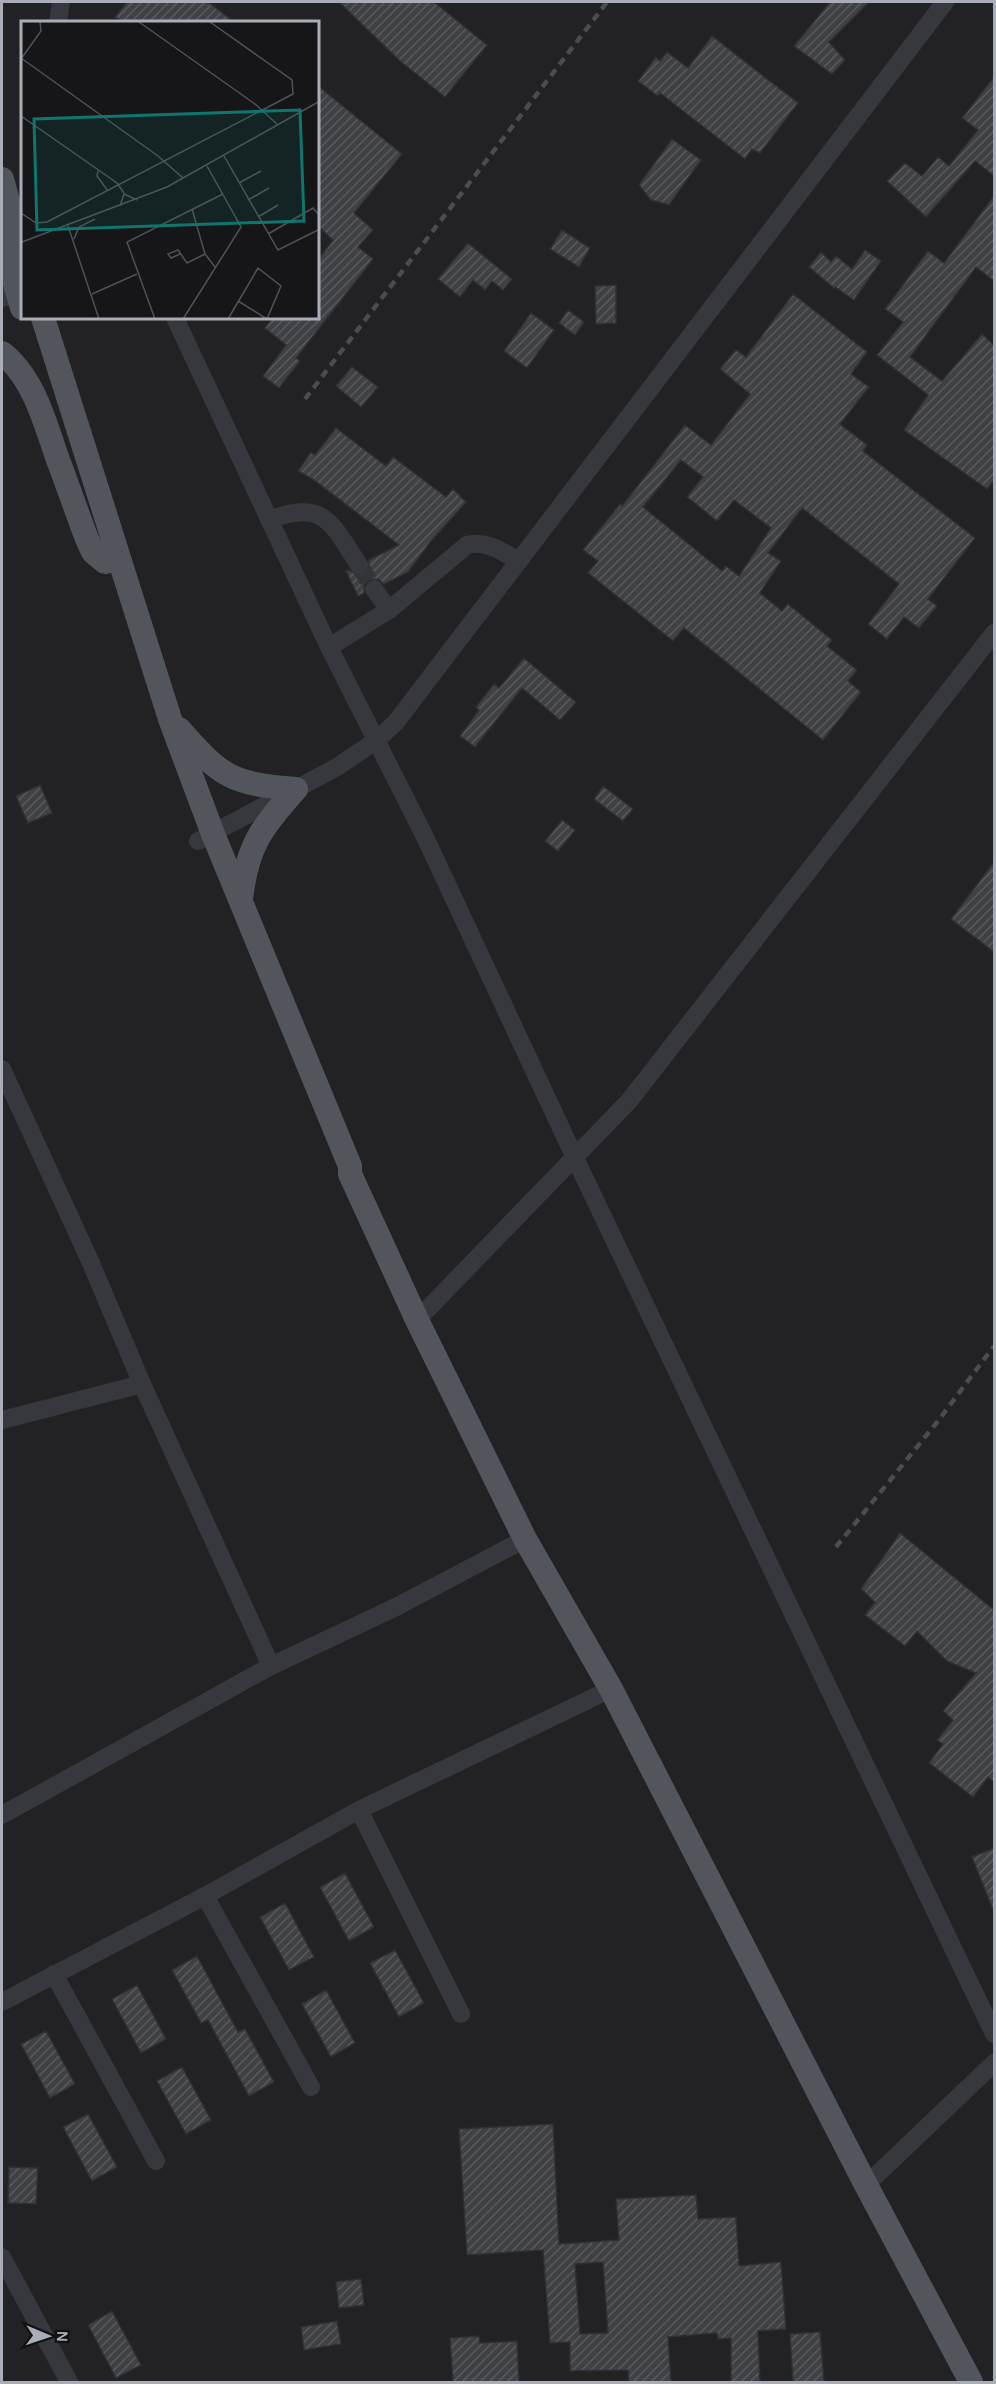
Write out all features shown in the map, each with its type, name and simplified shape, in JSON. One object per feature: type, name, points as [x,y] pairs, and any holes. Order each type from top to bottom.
[{"type":"main road","points":[[2,179],[21,248]]},
{"type":"main road","points":[[2,239],[15,289]]},
{"type":"main road","points":[[27,320],[151,711],[205,838],[279,1040],[318,1122],[343,1168],[350,1174]]},
{"type":"main road","points":[[44,320],[170,719],[205,838],[240,902],[350,1166],[350,1174],[417,1320],[525,1539],[611,1689],[866,2185],[971,2382]]},
{"type":"main road","points":[[2,353],[18,369],[28,384],[43,418],[87,539],[93,552],[105,562]]},
{"type":"main road","points":[[170,719],[211,764],[230,777],[249,784],[296,789]]},
{"type":"main road","points":[[240,902],[246,860],[254,843],[266,824],[296,789]]},
{"type":"street","points":[[58,21],[61,2]]},
{"type":"street","points":[[205,838],[337,767],[377,740],[396,722],[945,2]]},
{"type":"street","points":[[176,320],[329,647],[435,858],[575,1158],[994,2034]]},
{"type":"street","points":[[269,520],[288,512],[305,511],[321,515],[332,524],[359,565]]},
{"type":"street","points":[[329,647],[389,610],[467,545],[479,542],[519,561]]},
{"type":"street","points":[[374,589],[389,610]]},
{"type":"street","points":[[417,1320],[629,1101],[994,633]]},
{"type":"street","points":[[2,1070],[91,1263],[142,1384],[272,1666]]},
{"type":"street","points":[[2,1420],[142,1384]]},
{"type":"street","points":[[2,1815],[272,1666],[396,1607],[525,1539]]},
{"type":"street","points":[[2,2002],[205,1896],[359,1810],[611,1689]]},
{"type":"street","points":[[359,1810],[461,2014]]},
{"type":"street","points":[[205,1896],[311,2087]]},
{"type":"street","points":[[54,1974],[156,2161]]},
{"type":"street","points":[[866,2185],[994,2063]]},
{"type":"street","points":[[2,2257],[69,2382]]},
{"type":"shaded area","points":[[2,2],[994,2],[994,2382],[2,2382]]},
{"type":"building","points":[[127,2],[208,2],[233,21],[121,21],[115,17]]},
{"type":"building","points":[[339,2],[434,2],[487,45],[445,97],[400,61]]},
{"type":"building","points":[[830,2],[869,2],[829,42],[845,60],[832,74],[794,46]]},
{"type":"building","points":[[712,36],[798,103],[760,153],[752,149],[745,159],[660,93],[658,96],[638,81],[656,57],[660,61],[667,52],[688,68]]},
{"type":"building","points":[[994,77],[994,176],[975,161],[926,217],[887,181],[905,163],[922,176],[938,157],[949,166],[978,130],[962,118]]},
{"type":"building","points":[[320,88],[402,154],[354,213],[373,230],[358,247],[373,259],[296,358],[300,361],[279,388],[263,376],[286,345],[265,328],[271,320],[320,320],[320,257],[333,240],[320,228]]},
{"type":"building","points":[[672,139],[701,160],[669,205],[651,200],[639,185]]},
{"type":"building","points":[[994,196],[994,281],[976,267],[910,357],[942,381],[982,334],[994,345],[994,480],[987,489],[904,430],[928,395],[877,355],[903,322],[885,309],[928,251],[944,263]]},
{"type":"building","points":[[562,230],[590,248],[579,267],[550,249]]},
{"type":"building","points":[[468,243],[512,279],[503,290],[492,281],[485,290],[473,280],[460,297],[438,279]]},
{"type":"building","points":[[865,250],[881,261],[854,300],[834,288],[809,267],[821,252],[831,262],[836,256],[852,269]]},
{"type":"building","points":[[616,285],[616,323],[596,324],[595,286]]},
{"type":"building","points":[[793,294],[867,352],[851,374],[869,387],[840,424],[867,445],[863,451],[975,538],[928,599],[937,606],[919,628],[904,617],[887,639],[868,624],[899,584],[802,508],[768,553],[781,561],[760,593],[782,611],[788,604],[832,640],[827,646],[857,670],[848,681],[861,692],[823,740],[684,628],[673,641],[588,573],[598,561],[583,550],[620,504],[622,506],[685,425],[711,445],[750,394],[720,369],[736,350],[746,357]],"holes":[[[681,460],[703,477],[687,497],[717,521],[734,500],[771,528],[739,576],[726,566],[722,571],[643,507]]]},
{"type":"building","points":[[568,310],[584,322],[575,335],[559,323]]},
{"type":"building","points":[[531,313],[554,330],[527,368],[504,351]]},
{"type":"building","points":[[352,367],[378,387],[361,407],[336,386]]},
{"type":"building","points":[[336,428],[386,466],[393,457],[446,497],[453,489],[466,502],[431,541],[408,572],[384,584],[378,579],[368,580],[364,585],[364,593],[358,596],[346,571],[349,570],[359,576],[365,575],[369,570],[369,560],[399,545],[314,480],[298,471],[311,452],[315,455]]},
{"type":"building","points":[[524,658],[576,702],[560,720],[522,688],[475,747],[460,736],[479,710],[476,707],[494,684],[499,688]]},
{"type":"building","points":[[40,785],[52,813],[28,823],[16,796]]},
{"type":"building","points":[[603,786],[633,809],[623,821],[594,799]]},
{"type":"building","points":[[562,820],[575,830],[558,851],[545,841]]},
{"type":"building","points":[[994,862],[994,952],[951,919]]},
{"type":"building","points":[[900,1533],[994,1610],[994,1782],[988,1777],[973,1797],[929,1763],[943,1744],[937,1740],[953,1720],[943,1711],[976,1673],[947,1661],[917,1631],[905,1646],[865,1615],[875,1602],[861,1589]]},
{"type":"building","points":[[994,1848],[994,1912],[972,1857]]},
{"type":"building","points":[[345,1873],[374,1927],[349,1941],[320,1887]]},
{"type":"building","points":[[285,1903],[314,1957],[289,1970],[260,1917]]},
{"type":"building","points":[[395,1950],[424,2003],[399,2017],[370,1963]]},
{"type":"building","points":[[197,1956],[238,2032],[245,2029],[274,2082],[249,2096],[208,2020],[201,2023],[172,1970]]},
{"type":"building","points":[[137,1985],[166,2039],[141,2053],[112,1999]]},
{"type":"building","points":[[326,1990],[355,2043],[331,2057],[302,2004]]},
{"type":"building","points":[[46,2031],[75,2084],[50,2098],[21,2044]]},
{"type":"building","points":[[182,2067],[211,2120],[186,2134],[157,2081]]},
{"type":"building","points":[[88,2114],[117,2167],[92,2181],[63,2127]]},
{"type":"building","points":[[553,2124],[559,2244],[619,2240],[616,2199],[696,2195],[698,2219],[736,2217],[739,2266],[781,2262],[786,2329],[758,2331],[760,2382],[731,2382],[731,2338],[718,2339],[717,2333],[668,2337],[671,2382],[629,2382],[628,2370],[570,2371],[570,2342],[550,2343],[543,2250],[467,2255],[459,2129]],"holes":[[[603,2262],[608,2333],[580,2334],[575,2264]]]},
{"type":"building","points":[[9,2167],[38,2168],[36,2204],[8,2203]]},
{"type":"building","points":[[361,2279],[364,2305],[339,2308],[336,2282]]},
{"type":"building","points":[[112,2311],[141,2365],[116,2378],[88,2325]]},
{"type":"building","points":[[337,2321],[341,2344],[304,2350],[301,2327]]},
{"type":"building","points":[[820,2332],[824,2382],[793,2382],[790,2334]]},
{"type":"building","points":[[479,2336],[480,2343],[517,2341],[519,2382],[453,2382],[450,2338]]},
{"type":"tunnel","points":[[359,565],[374,589]]},
{"type":"railway","points":[[305,399],[607,2]]},
{"type":"railway","points":[[836,1547],[938,1421],[994,1346]]}]
